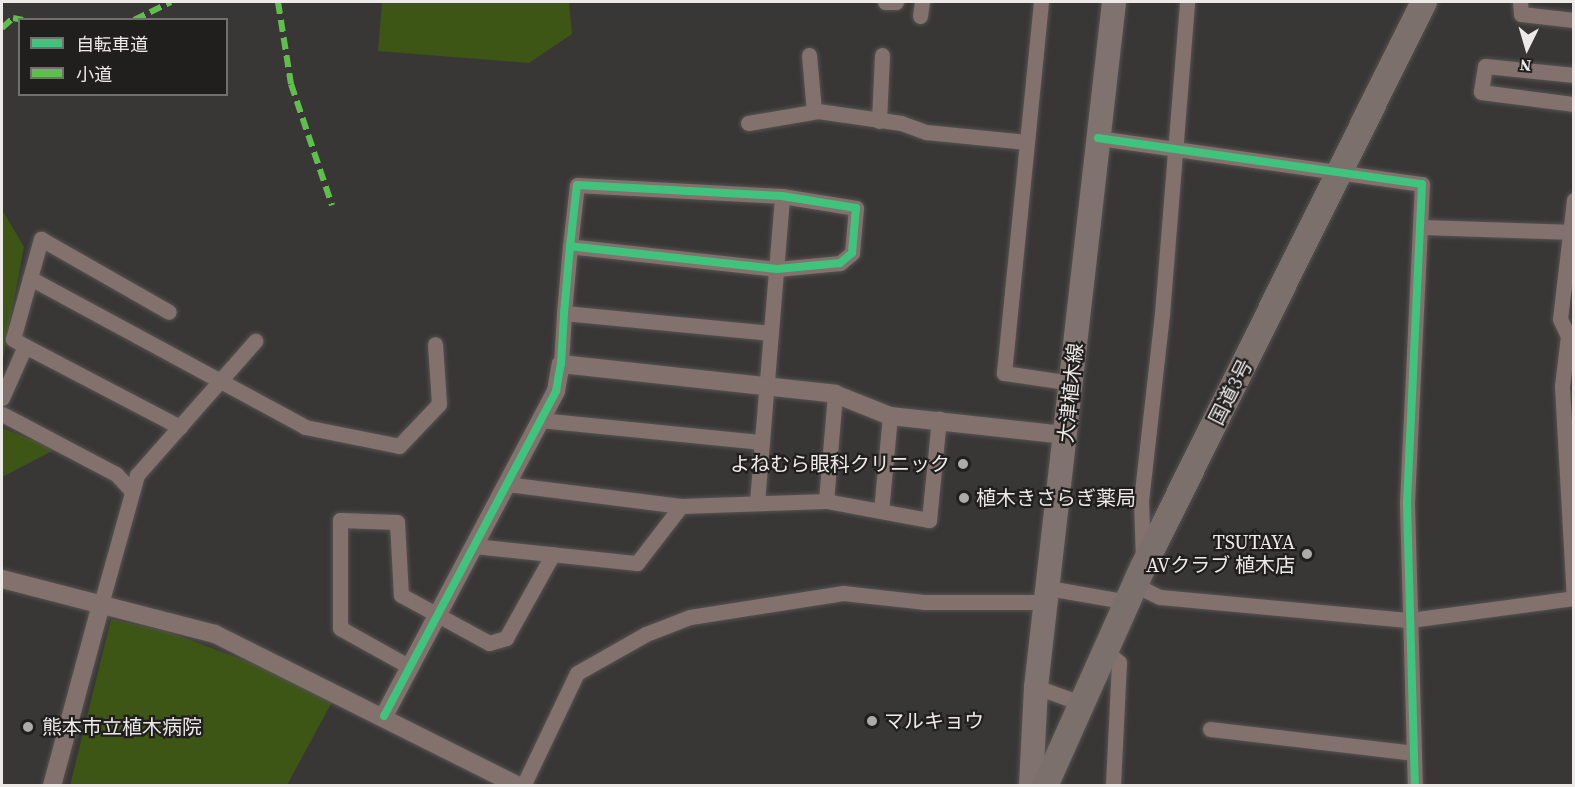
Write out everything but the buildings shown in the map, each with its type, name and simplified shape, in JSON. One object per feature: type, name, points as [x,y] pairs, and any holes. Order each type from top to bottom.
[{"type":"highway","name":"国道3号","points":[[1045,786],[1104,650],[1424,2]]},
{"type":"main road","name":"大津植木線","points":[[1031,786],[1036,687],[1114,2]]},
{"type":"street","points":[[885,2],[896,2]]},
{"type":"street","points":[[1041,2],[1004,372],[1072,383]]},
{"type":"street","points":[[1136,585],[1141,501],[1162,314],[1173,150],[1187,2]]},
{"type":"street","points":[[1520,2],[1521,14],[1574,20]]},
{"type":"street","points":[[809,55],[814,111]]},
{"type":"street","points":[[879,121],[882,55]]},
{"type":"street","points":[[1574,75],[1485,66],[1481,92],[1574,104]]},
{"type":"street","points":[[748,123],[814,111],[879,121],[926,132],[1027,141]]},
{"type":"street","points":[[1098,138],[1422,184],[1422,227],[1410,399],[1410,620],[1415,786]]},
{"type":"street","points":[[384,716],[556,392],[561,364],[564,313],[570,246],[577,184],[782,196],[856,208],[852,253],[840,263],[777,269],[570,246]]},
{"type":"street","points":[[757,502],[782,196]]},
{"type":"street","points":[[523,786],[577,673],[646,634],[690,617],[843,593],[924,602],[1047,595],[1136,585],[1160,597],[1410,620],[1573,598],[1568,445],[1571,335],[1560,319],[1574,200]]},
{"type":"street","points":[[1422,227],[1572,232]]},
{"type":"street","points":[[169,312],[41,239],[13,339],[180,427]]},
{"type":"street","points":[[30,278],[223,379],[305,427],[399,446],[439,404],[435,344]]},
{"type":"street","points":[[564,313],[771,333]]},
{"type":"street","points":[[52,786],[130,489],[180,427],[255,341]]},
{"type":"street","points":[[2,398],[25,346]]},
{"type":"street","points":[[561,364],[834,394],[890,416],[939,418],[1066,435]]},
{"type":"street","points":[[826,501],[834,394]]},
{"type":"street","points":[[2,414],[116,474],[130,489]]},
{"type":"street","points":[[881,511],[890,416]]},
{"type":"street","points":[[507,484],[681,506],[826,501],[929,520],[939,418]]},
{"type":"street","points":[[540,420],[762,442]]},
{"type":"street","points":[[474,546],[637,563],[681,506]]},
{"type":"street","points":[[410,667],[340,628],[340,520],[397,522],[400,592],[489,643],[502,643],[553,554]]},
{"type":"street","points":[[2,579],[215,634],[384,716],[518,786]]},
{"type":"street","points":[[1104,650],[1119,662],[1113,786]]},
{"type":"street","points":[[1036,687],[1082,703]]},
{"type":"street","points":[[1210,729],[1414,753]]},
{"type":"green space","points":[[382,2],[569,2],[572,34],[529,63],[378,51]]},
{"type":"green space","points":[[4,213],[24,247],[2,364],[2,214]]},
{"type":"green space","points":[[2,428],[56,449],[2,477]]},
{"type":"green space","points":[[111,619],[169,632],[254,664],[332,702],[287,785],[70,786]]},
{"type":"marked path","points":[[138,18],[171,2]]},
{"type":"marked path","points":[[278,2],[291,84],[332,205]]},
{"type":"marked path","points":[[2,28],[13,18],[18,19]]},
{"type":"cycle path","points":[[1098,138],[1422,184],[1407,504],[1415,786]]},
{"type":"cycle path","points":[[384,716],[556,391],[561,364],[564,313],[570,246],[577,185],[782,196],[856,208],[852,253],[840,263],[777,269],[570,246]]},
{"type":"place","name":"よねむら眼科クリニック","points":[[963,464]]},
{"type":"place","name":"植木きさらぎ薬局","points":[[964,498]]},
{"type":"place","name":"TSUTAYA AVクラブ 植木店","points":[[1307,554]]},
{"type":"place","name":"マルキョウ","points":[[872,721]]},
{"type":"place","name":"熊本市立植木病院","points":[[28,727]]}]
